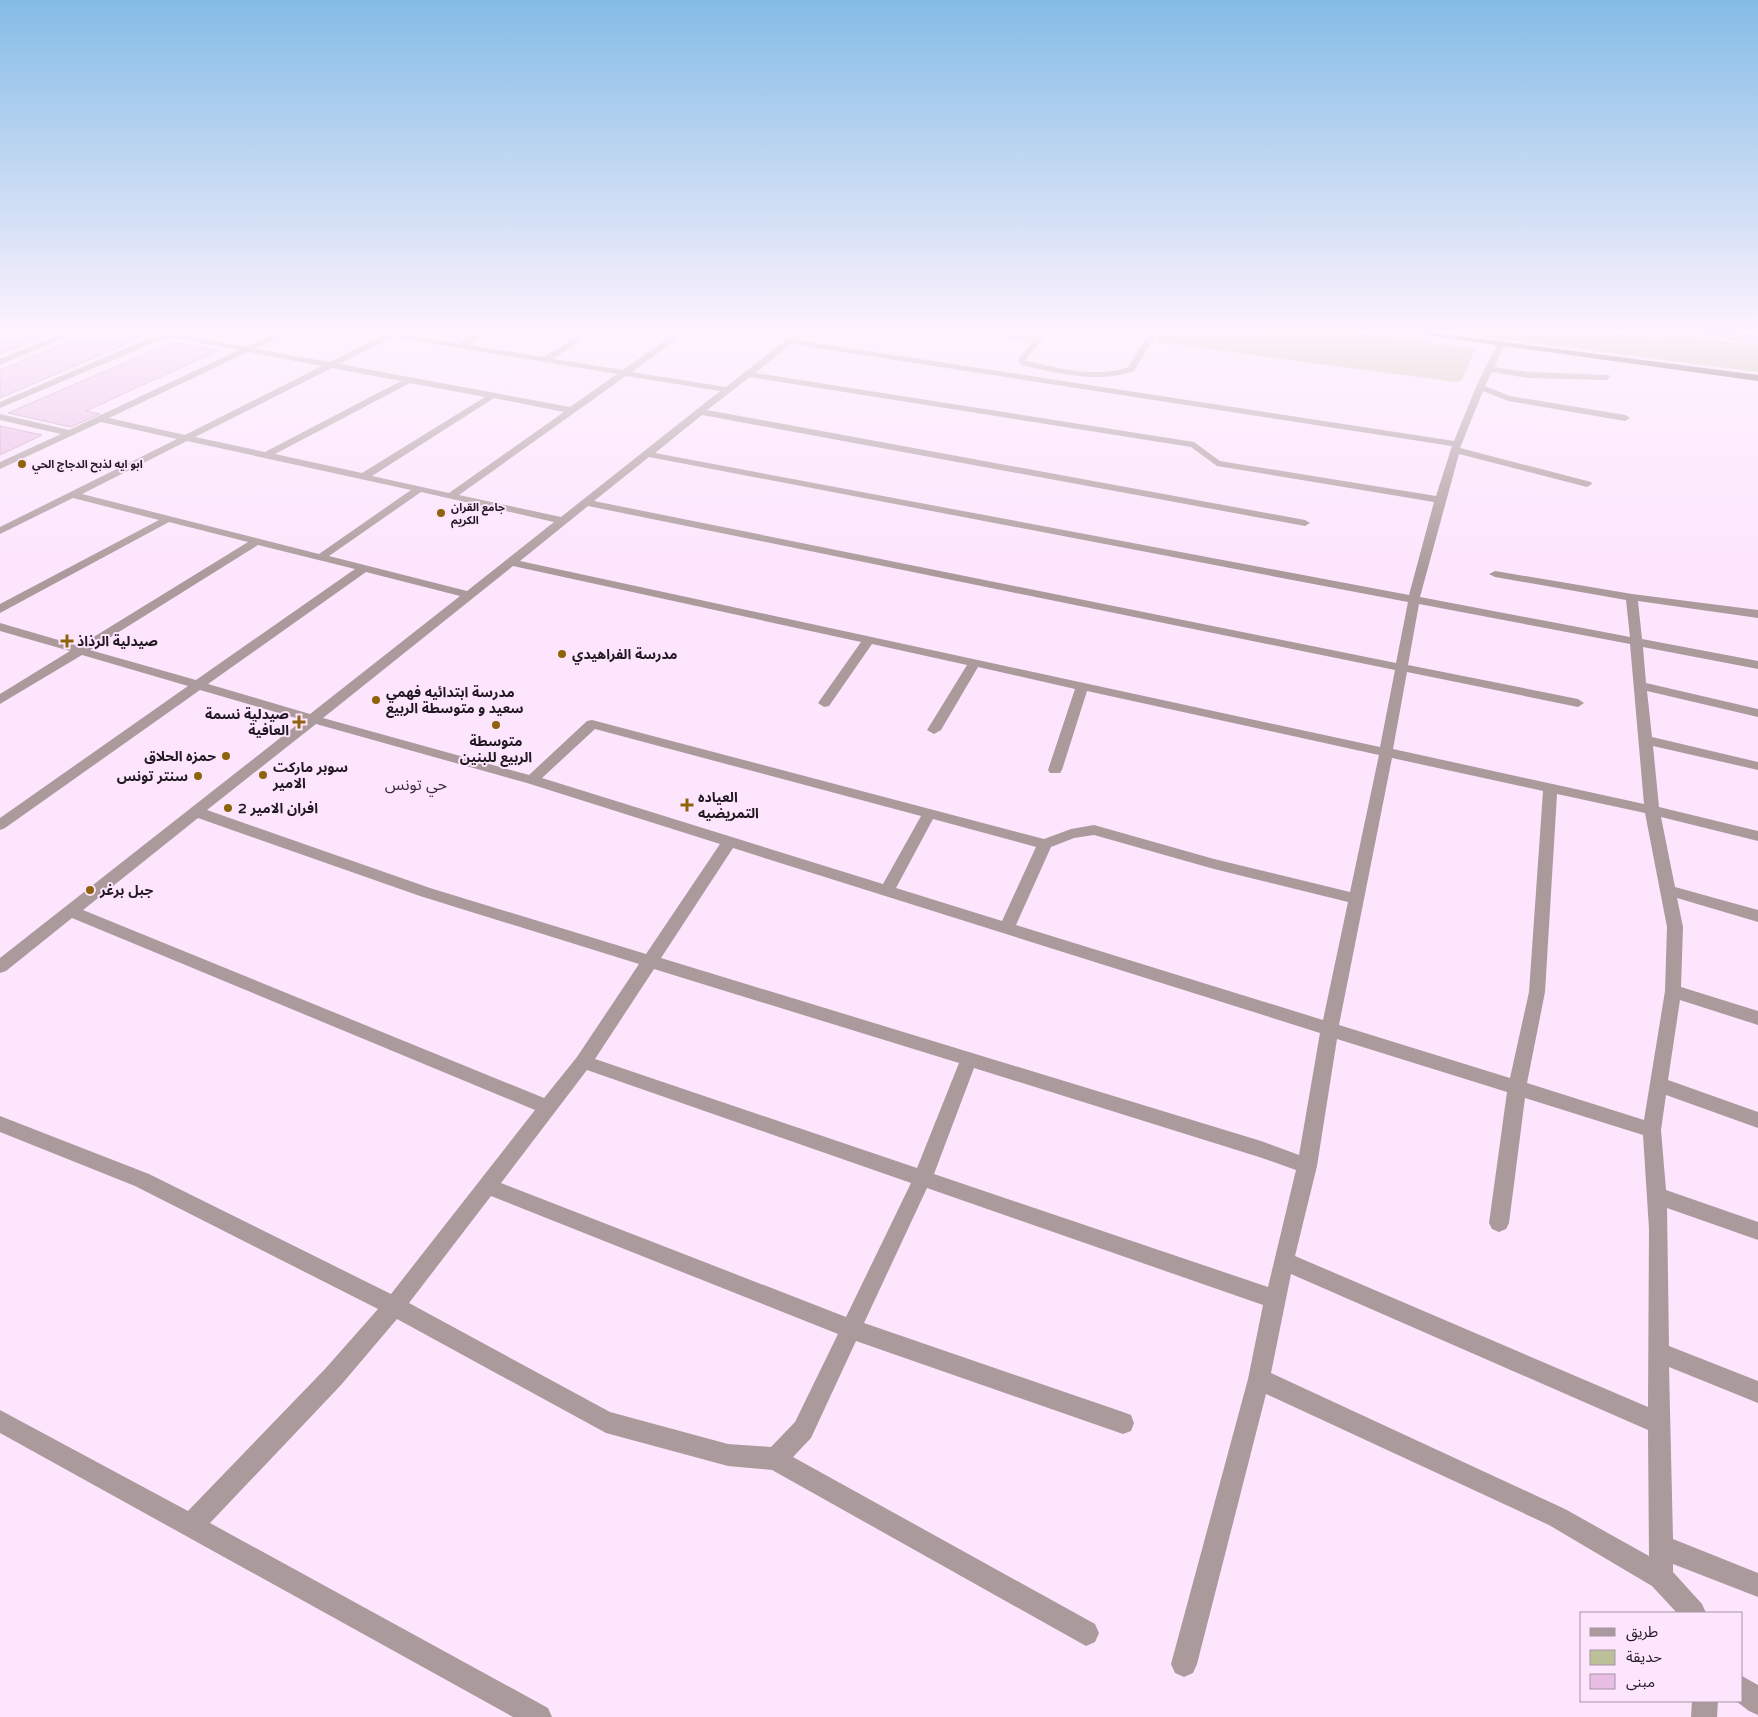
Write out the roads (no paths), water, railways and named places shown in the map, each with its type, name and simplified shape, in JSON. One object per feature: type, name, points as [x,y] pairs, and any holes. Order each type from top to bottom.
[{"type":"street","points":[[0,466],[118,411]]},
{"type":"street","points":[[0,531],[242,411]]},
{"type":"street","points":[[267,456],[350,411]]},
{"type":"street","points":[[363,477],[468,411]]},
{"type":"street","points":[[451,496],[568,411]]},
{"type":"street","points":[[981,411],[1194,445],[1217,463],[1440,500]]},
{"type":"street","points":[[1231,411],[1457,447],[1588,484]]},
{"type":"street","points":[[1184,1664],[1259,1379],[1275,1299],[1307,1166],[1330,1028],[1386,753],[1414,600],[1440,500],[1471,411]]},
{"type":"street","points":[[1585,411],[1625,418]]},
{"type":"street","points":[[0,967],[72,912],[701,412],[1306,523]]},
{"type":"street","points":[[0,417],[71,432]]},
{"type":"street","points":[[101,419],[564,521]]},
{"type":"street","points":[[647,454],[1758,665]]},
{"type":"street","points":[[321,557],[419,489]]},
{"type":"street","points":[[73,495],[470,595]]},
{"type":"street","points":[[586,503],[1578,703]]},
{"type":"street","points":[[0,608],[168,519]]},
{"type":"street","points":[[0,700],[257,541]]},
{"type":"street","points":[[512,562],[1652,810],[1758,836]]},
{"type":"street","points":[[0,825],[364,568]]},
{"type":"street","points":[[1495,574],[1632,597],[1758,614]]},
{"type":"street","points":[[1632,597],[1652,810],[1675,927],[1673,991],[1652,1130],[1658,1229],[1661,1578]]},
{"type":"street","points":[[0,628],[532,780],[1652,1130]]},
{"type":"street","points":[[824,703],[869,640]]},
{"type":"street","points":[[934,730],[974,663]]},
{"type":"street","points":[[1640,686],[1758,713]]},
{"type":"street","points":[[1055,770],[1082,687]]},
{"type":"street","points":[[532,780],[592,724],[1045,844],[1071,834],[1094,830],[1214,864],[1356,900]]},
{"type":"street","points":[[1646,740],[1758,766]]},
{"type":"street","points":[[1499,1223],[1517,1087],[1537,992],[1550,789]]},
{"type":"street","points":[[197,812],[424,892],[1261,1149],[1307,1166]]},
{"type":"street","points":[[888,890],[930,812]]},
{"type":"street","points":[[190,1527],[333,1377],[394,1306],[583,1062],[730,841]]},
{"type":"street","points":[[1007,927],[1045,844]]},
{"type":"street","points":[[1668,890],[1758,916]]},
{"type":"street","points":[[72,912],[549,1108]]},
{"type":"street","points":[[1673,991],[1758,1018]]},
{"type":"street","points":[[775,1459],[803,1430],[923,1177],[969,1060]]},
{"type":"street","points":[[583,1062],[923,1177],[1116,1245],[1216,1277],[1275,1299]]},
{"type":"street","points":[[1658,1084],[1758,1120]]},
{"type":"street","points":[[0,1124],[142,1180],[394,1306],[606,1422],[728,1455],[775,1459],[1086,1633]]},
{"type":"street","points":[[487,1186],[850,1329],[1123,1423]]},
{"type":"street","points":[[1656,1195],[1758,1231]]},
{"type":"street","points":[[1284,1261],[1659,1423]]},
{"type":"street","points":[[1658,1352],[1758,1392]]},
{"type":"street","points":[[1259,1379],[1557,1517],[1661,1578],[1692,1612]]},
{"type":"street","points":[[0,1421],[538,1717]]},
{"type":"street","points":[[1661,1547],[1758,1585]]},
{"type":"street","points":[[1743,1691],[1758,1702]]},
{"type":"street","points":[[1704,1717],[1705,1702]]},
{"type":"place","name":"ابو ايه لذبح الدجاج الحي","points":[[22,464]]},
{"type":"place","name":"جامع القران الكريم","points":[[441,513]]},
{"type":"place","name":"صيدلية الرذاذ","points":[[67,641]]},
{"type":"place","name":"مدرسة الفراهيدي","points":[[562,654]]},
{"type":"place","name":"مدرسة ابتدائيه فهمي سعيد و متوسطة الربيع","points":[[376,700]]},
{"type":"place","name":"صيدلية نسمة العافية","points":[[299,722]]},
{"type":"place","name":"متوسطة الربيع للبنين","points":[[496,725]]},
{"type":"place","name":"حمزه الحلاق","points":[[226,756]]},
{"type":"place","name":"سوبر ماركت الامير","points":[[263,775]]},
{"type":"place","name":"سنتر تونس","points":[[198,776]]},
{"type":"place","name":"العياده التمريضيه","points":[[687,805]]},
{"type":"place","name":"افران الامير 2","points":[[228,808]]},
{"type":"place","name":"جبل برغر","points":[[90,890]]},
{"type":"district","name":"حي تونس","points":[[416,784]]}]
